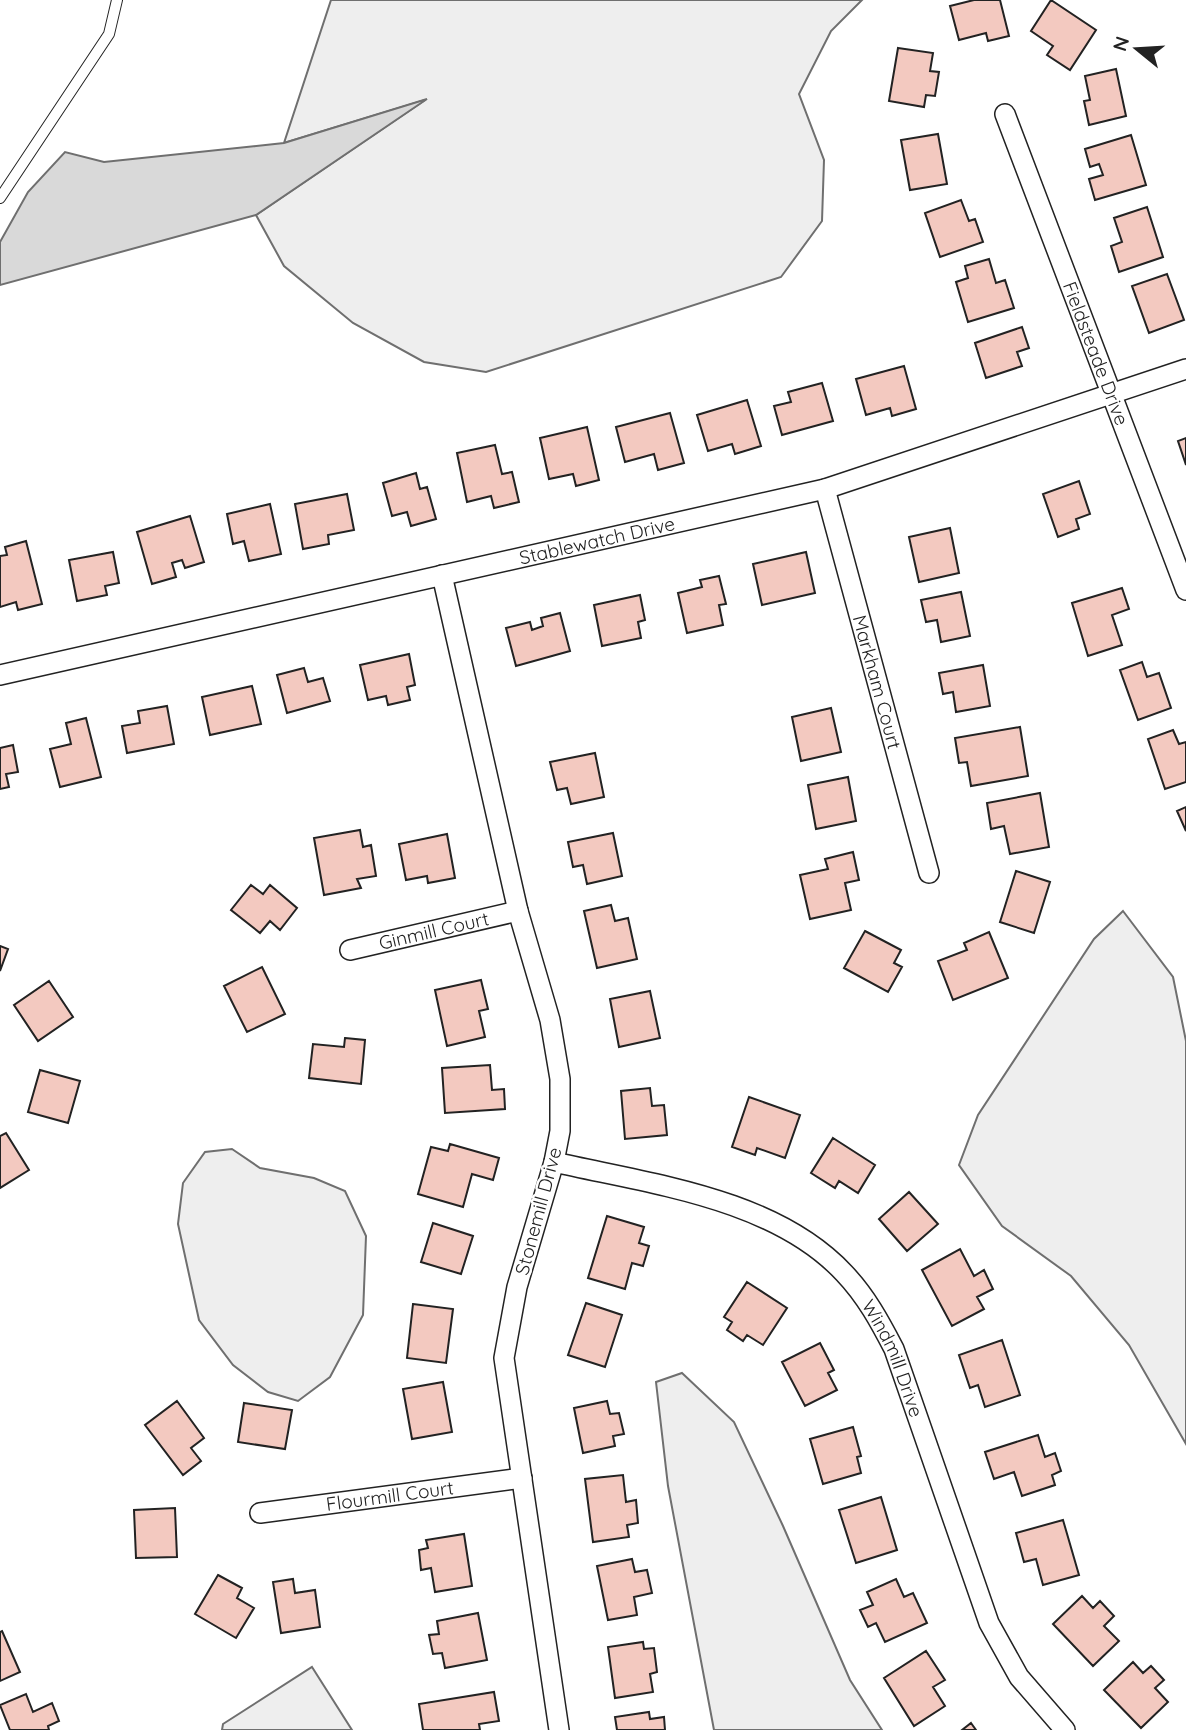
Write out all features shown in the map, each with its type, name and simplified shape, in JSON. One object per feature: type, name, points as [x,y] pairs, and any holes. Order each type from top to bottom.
[{"type":"street","name":"Fieldsteade Drive","points":[[1005,114],[1186,590]]},
{"type":"street","name":"Stablewatch Drive","points":[[0,675],[825,489],[1186,369]]},
{"type":"street","name":"Markham Court","points":[[825,489],[929,873]]},
{"type":"street","name":"Stonemill Drive","points":[[442,575],[518,911],[550,1020],[559,1079],[560,1131],[554,1162],[517,1287],[504,1358],[559,1730]]},
{"type":"street","name":"Ginmill Court","points":[[350,950],[518,911]]},
{"type":"street","name":"Windmill Drive","points":[[554,1162],[713,1199],[761,1216],[802,1237],[844,1272],[872,1308],[894,1349],[989,1623],[1019,1677],[1065,1730]]},
{"type":"street","name":"Flourmill Court","points":[[260,1514],[522,1478]]},
{"type":"lane","points":[[0,198],[109,34],[117,0]]},
{"type":"shaded area","points":[[331,0],[862,0],[831,31],[799,94],[824,160],[822,221],[781,277],[486,372],[424,362],[353,323],[284,266],[256,215],[425,100],[284,143]]},
{"type":"shaded area","points":[[427,99],[256,215],[0,285],[0,242],[28,192],[65,152],[104,162],[284,143]]},
{"type":"shaded area","points":[[1123,911],[1173,977],[1186,1041],[1186,1444],[1129,1345],[1071,1276],[1002,1226],[959,1165],[978,1115],[1094,939]]},
{"type":"shaded area","points":[[232,1149],[260,1168],[314,1178],[345,1191],[366,1236],[363,1315],[330,1377],[298,1401],[268,1392],[233,1365],[199,1320],[178,1224],[183,1183],[205,1152]]},
{"type":"shaded area","points":[[682,1373],[734,1422],[850,1680],[882,1730],[714,1730],[668,1486],[656,1382]]},
{"type":"shaded area","points":[[312,1667],[352,1730],[222,1730],[223,1724]]},
{"type":"building","points":[[974,0],[1000,0],[1009,36],[988,41],[986,33],[959,40],[950,6]]},
{"type":"building","points":[[1051,0],[1096,30],[1070,70],[1047,55],[1053,46],[1031,31]]},
{"type":"building","points":[[898,48],[933,53],[930,71],[939,72],[935,96],[926,95],[924,107],[889,101]]},
{"type":"building","points":[[1116,69],[1126,116],[1089,125],[1084,101],[1090,100],[1085,76]]},
{"type":"building","points":[[938,134],[947,184],[910,190],[901,140]]},
{"type":"building","points":[[1131,135],[1146,185],[1095,200],[1089,179],[1103,175],[1099,164],[1090,167],[1085,149]]},
{"type":"building","points":[[961,200],[969,221],[975,219],[983,242],[940,257],[925,213]]},
{"type":"building","points":[[1147,207],[1163,257],[1119,272],[1111,246],[1122,242],[1114,218]]},
{"type":"building","points":[[989,259],[996,283],[1005,280],[1014,308],[968,322],[956,282],[968,278],[965,266]]},
{"type":"building","points":[[1167,274],[1184,320],[1149,333],[1132,286]]},
{"type":"building","points":[[1022,327],[1029,348],[1017,352],[1022,366],[986,378],[975,343]]},
{"type":"building","points":[[904,366],[916,409],[892,416],[890,408],[866,415],[856,379]]},
{"type":"building","points":[[822,383],[833,421],[782,435],[774,406],[791,402],[788,392]]},
{"type":"building","points":[[747,400],[761,446],[735,454],[732,444],[708,451],[697,415]]},
{"type":"building","points":[[670,413],[684,463],[658,470],[654,454],[625,462],[616,427]]},
{"type":"building","points":[[587,427],[599,480],[576,486],[573,474],[549,479],[540,438]]},
{"type":"building","points":[[1186,438],[1186,465],[1178,441]]},
{"type":"building","points":[[495,445],[502,474],[512,472],[519,502],[494,508],[491,496],[467,502],[457,453]]},
{"type":"building","points":[[416,473],[420,489],[427,487],[436,519],[411,526],[407,512],[392,516],[383,483]]},
{"type":"building","points":[[1079,481],[1090,514],[1076,519],[1079,529],[1058,537],[1043,494]]},
{"type":"building","points":[[347,494],[354,530],[328,535],[329,544],[303,549],[295,504]]},
{"type":"building","points":[[270,504],[281,554],[249,561],[244,541],[233,544],[227,514]]},
{"type":"building","points":[[190,516],[204,562],[185,568],[182,560],[172,563],[176,577],[152,584],[137,532]]},
{"type":"building","points":[[950,528],[959,573],[919,582],[909,537]]},
{"type":"building","points":[[26,541],[42,604],[18,610],[16,602],[0,607],[0,556],[7,555],[5,547]]},
{"type":"building","points":[[113,552],[119,583],[105,586],[107,595],[77,601],[69,560]]},
{"type":"building","points":[[806,552],[815,593],[762,605],[753,564]]},
{"type":"building","points":[[719,576],[726,604],[719,605],[723,625],[687,633],[678,593],[702,587],[700,580]]},
{"type":"building","points":[[1122,588],[1129,609],[1112,615],[1122,645],[1088,656],[1072,603]]},
{"type":"building","points":[[961,592],[970,636],[941,642],[937,620],[926,622],[921,600]]},
{"type":"building","points":[[640,595],[645,620],[638,622],[641,638],[602,646],[594,605]]},
{"type":"building","points":[[560,613],[570,651],[516,666],[506,628],[530,622],[532,630],[543,626],[541,618]]},
{"type":"building","points":[[409,654],[415,685],[407,687],[410,700],[388,705],[386,696],[368,700],[360,665]]},
{"type":"building","points":[[1142,662],[1147,677],[1159,673],[1171,708],[1138,720],[1120,670]]},
{"type":"building","points":[[983,665],[990,706],[956,712],[953,692],[943,694],[939,673]]},
{"type":"building","points":[[304,668],[308,682],[323,678],[330,701],[287,713],[277,675]]},
{"type":"building","points":[[252,686],[261,724],[210,735],[202,697]]},
{"type":"building","points":[[167,706],[174,744],[127,753],[122,726],[140,723],[138,711]]},
{"type":"building","points":[[831,708],[841,752],[801,761],[792,717]]},
{"type":"building","points":[[86,718],[101,777],[60,787],[50,749],[71,744],[66,723]]},
{"type":"building","points":[[1020,727],[1028,776],[971,786],[967,762],[959,763],[955,738]]},
{"type":"building","points":[[1173,730],[1179,744],[1186,742],[1186,782],[1165,789],[1148,739]]},
{"type":"building","points":[[13,745],[18,772],[6,774],[9,787],[0,789],[0,748]]},
{"type":"building","points":[[595,753],[604,797],[571,804],[567,788],[557,790],[550,762]]},
{"type":"building","points":[[848,777],[856,821],[816,829],[808,785]]},
{"type":"building","points":[[1040,793],[1049,847],[1010,854],[1004,826],[991,829],[987,803]]},
{"type":"building","points":[[1186,807],[1186,831],[1177,811]]},
{"type":"building","points":[[360,830],[363,847],[371,845],[376,876],[357,879],[361,888],[324,895],[314,838]]},
{"type":"building","points":[[613,833],[622,876],[587,884],[583,865],[573,867],[568,842]]},
{"type":"building","points":[[447,834],[455,878],[428,883],[427,876],[406,880],[399,844]]},
{"type":"building","points":[[853,852],[859,880],[845,883],[851,910],[810,919],[800,875],[828,869],[825,859]]},
{"type":"building","points":[[1016,871],[1050,882],[1034,933],[1000,922]]},
{"type":"building","points":[[251,885],[263,894],[270,885],[297,908],[280,930],[270,921],[260,933],[231,910]]},
{"type":"building","points":[[611,905],[615,921],[628,918],[637,959],[597,968],[584,911]]},
{"type":"building","points":[[865,931],[901,950],[894,963],[902,967],[888,992],[844,968]]},
{"type":"building","points":[[989,932],[1008,978],[953,1000],[938,961],[967,950],[964,943]]},
{"type":"building","points":[[0,946],[8,949],[0,971]]},
{"type":"building","points":[[262,967],[285,1014],[247,1032],[224,986]]},
{"type":"building","points":[[481,980],[488,1009],[479,1011],[485,1037],[447,1046],[435,990]]},
{"type":"building","points":[[49,981],[73,1017],[38,1041],[14,1005]]},
{"type":"building","points":[[650,991],[660,1038],[619,1047],[610,999]]},
{"type":"building","points":[[345,1038],[365,1040],[361,1084],[309,1078],[313,1044],[344,1047]]},
{"type":"building","points":[[490,1065],[492,1090],[504,1089],[505,1109],[445,1113],[442,1068]]},
{"type":"building","points":[[40,1070],[80,1081],[68,1123],[28,1112]]},
{"type":"building","points":[[650,1088],[652,1106],[664,1105],[667,1135],[625,1139],[621,1091]]},
{"type":"building","points":[[749,1097],[800,1115],[785,1158],[757,1148],[755,1155],[732,1147]]},
{"type":"building","points":[[6,1133],[29,1170],[0,1188],[0,1136]]},
{"type":"building","points":[[833,1138],[875,1165],[858,1193],[839,1181],[835,1188],[811,1173]]},
{"type":"building","points":[[450,1144],[499,1158],[493,1180],[472,1174],[463,1207],[418,1194],[431,1147],[448,1151]]},
{"type":"building","points":[[909,1192],[938,1224],[907,1251],[879,1219]]},
{"type":"building","points":[[607,1216],[644,1227],[639,1243],[649,1246],[643,1266],[632,1263],[625,1289],[588,1278]]},
{"type":"building","points":[[433,1223],[473,1236],[461,1274],[421,1262]]},
{"type":"building","points":[[960,1249],[974,1276],[984,1270],[993,1289],[977,1297],[984,1309],[952,1326],[922,1270]]},
{"type":"building","points":[[747,1282],[787,1308],[763,1345],[747,1335],[743,1341],[727,1330],[732,1322],[724,1317]]},
{"type":"building","points":[[586,1303],[622,1315],[605,1367],[568,1355]]},
{"type":"building","points":[[413,1304],[453,1309],[446,1363],[407,1358]]},
{"type":"building","points":[[1002,1340],[1020,1395],[985,1407],[978,1385],[970,1388],[959,1355]]},
{"type":"building","points":[[820,1343],[834,1370],[828,1373],[837,1390],[805,1406],[782,1362]]},
{"type":"building","points":[[443,1382],[452,1432],[412,1439],[403,1389]]},
{"type":"building","points":[[177,1401],[204,1438],[191,1448],[201,1461],[183,1475],[145,1425]]},
{"type":"building","points":[[607,1401],[610,1414],[619,1413],[624,1434],[613,1436],[615,1446],[583,1453],[574,1408]]},
{"type":"building","points":[[244,1403],[292,1410],[285,1449],[238,1442]]},
{"type":"building","points":[[853,1427],[861,1456],[857,1457],[861,1473],[823,1484],[810,1439]]},
{"type":"building","points":[[1038,1435],[1045,1457],[1055,1453],[1061,1471],[1052,1475],[1055,1485],[1022,1496],[1014,1472],[994,1479],[985,1452]]},
{"type":"building","points":[[623,1475],[626,1502],[636,1500],[638,1523],[627,1525],[629,1537],[593,1542],[585,1479]]},
{"type":"building","points":[[881,1497],[897,1550],[856,1563],[839,1510]]},
{"type":"building","points":[[175,1508],[177,1557],[136,1558],[134,1510]]},
{"type":"building","points":[[1063,1520],[1079,1575],[1043,1585],[1036,1559],[1024,1562],[1016,1533]]},
{"type":"building","points":[[464,1534],[472,1586],[435,1592],[431,1568],[421,1570],[419,1550],[428,1548],[426,1540]]},
{"type":"building","points":[[632,1559],[635,1572],[647,1570],[652,1593],[634,1597],[637,1615],[608,1620],[597,1566]]},
{"type":"building","points":[[218,1575],[242,1588],[237,1598],[254,1608],[236,1638],[195,1614]]},
{"type":"building","points":[[293,1579],[295,1593],[315,1590],[320,1627],[281,1633],[273,1582]]},
{"type":"building","points":[[896,1579],[904,1597],[913,1593],[927,1623],[885,1642],[876,1623],[868,1627],[860,1610],[873,1605],[867,1592]]},
{"type":"building","points":[[1082,1596],[1093,1608],[1100,1601],[1114,1616],[1104,1626],[1119,1641],[1093,1666],[1053,1624]]},
{"type":"building","points":[[478,1613],[487,1660],[445,1668],[442,1653],[433,1654],[429,1635],[439,1634],[437,1621]]},
{"type":"building","points":[[2,1631],[20,1672],[0,1681],[0,1632]]},
{"type":"building","points":[[643,1642],[644,1649],[654,1648],[657,1672],[650,1674],[653,1692],[615,1698],[608,1647]]},
{"type":"building","points":[[926,1651],[945,1680],[933,1687],[945,1706],[914,1726],[884,1678]]},
{"type":"building","points":[[1133,1662],[1143,1673],[1151,1666],[1164,1680],[1155,1688],[1168,1702],[1141,1728],[1104,1690]]},
{"type":"building","points":[[494,1692],[499,1721],[479,1724],[480,1730],[423,1730],[419,1704]]},
{"type":"building","points":[[26,1694],[33,1712],[52,1703],[59,1721],[48,1726],[49,1730],[10,1730],[0,1705]]},
{"type":"building","points":[[649,1712],[650,1719],[664,1717],[665,1730],[617,1730],[615,1717]]},
{"type":"building","points":[[971,1723],[976,1730],[962,1730]]}]
